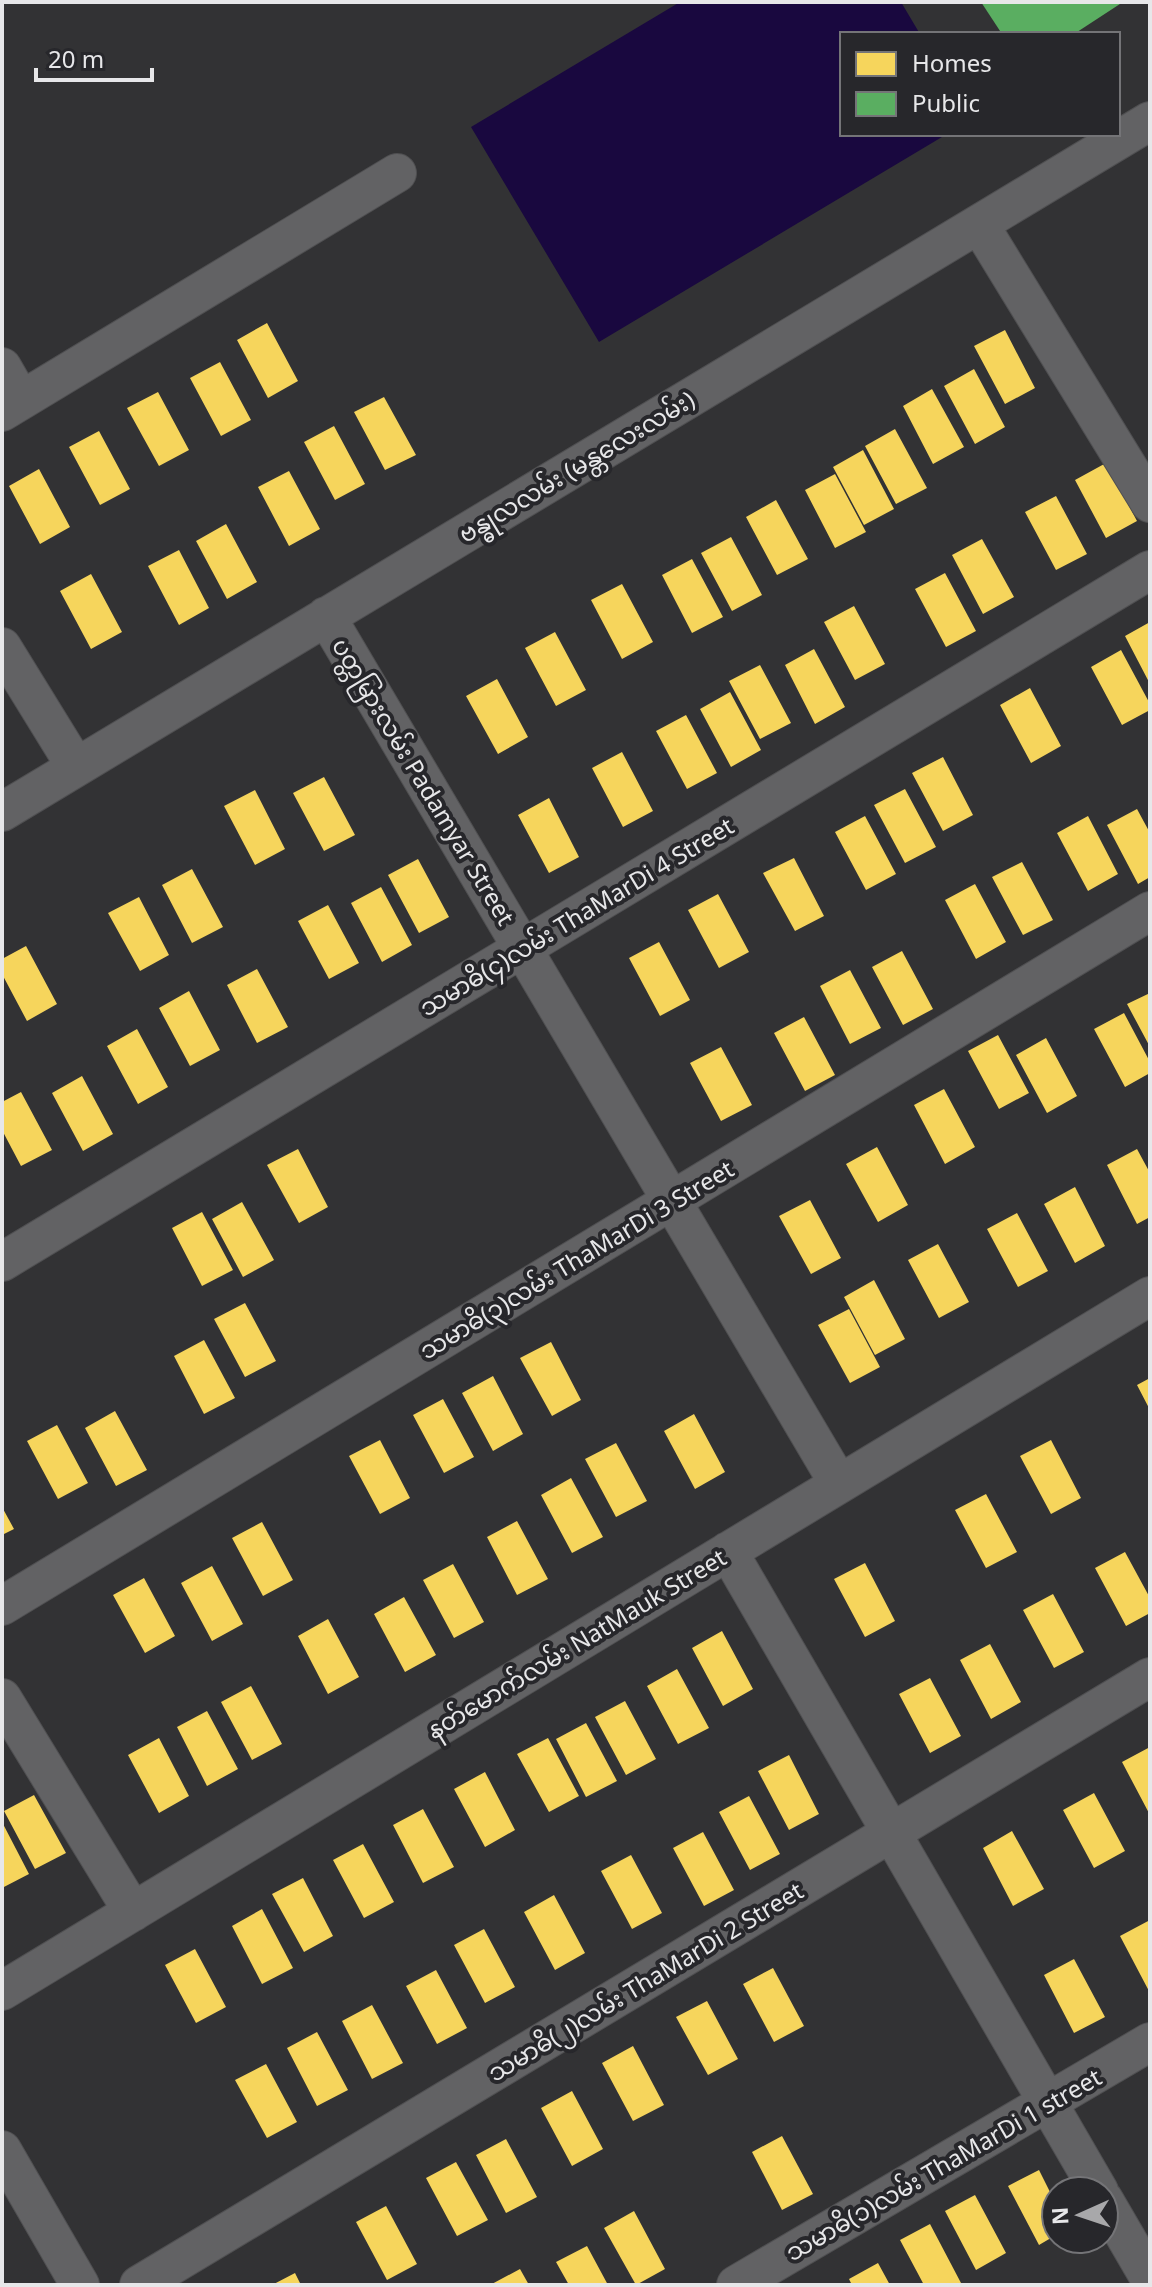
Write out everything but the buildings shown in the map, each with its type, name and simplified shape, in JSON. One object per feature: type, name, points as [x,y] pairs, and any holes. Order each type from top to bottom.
[{"type":"street","name":"ဗန္ဓုလလမ်း (မန္တလေးလမ်း)","points":[[2,812],[1150,121]]},
{"type":"street","points":[[2,367],[12,406],[397,173]]},
{"type":"street","points":[[979,224],[1150,503]]},
{"type":"street","name":"သမာဓိ(၄)လမ်း ThaMarDi 4 Street","points":[[2,1262],[1150,570]]},
{"type":"street","name":"ပတ္တမြားလမ်း Padamyar Street","points":[[326,616],[839,1484]]},
{"type":"street","points":[[2,647],[76,767]]},
{"type":"street","name":"သမာဓိ(၃)လမ်း ThaMarDi 3 Street","points":[[2,1606],[1150,911]]},
{"type":"street","name":"နတ်မောက်လမ်း NatMauk Street","points":[[2,1991],[1150,1296]]},
{"type":"street","points":[[728,1551],[1090,2175]]},
{"type":"street","name":"သမာဓိ(၂)လမ်း ThaMarDi 2 Street","points":[[139,2285],[1150,1677]]},
{"type":"street","points":[[2,1698],[133,1912]]},
{"type":"street","name":"သမာဓိ(၁)လမ်း ThaMarDi 1 street","points":[[736,2285],[1150,2042]]},
{"type":"street","points":[[2,2150],[80,2285]]},
{"type":"street","points":[[1120,2227],[1150,2279]]},
{"type":"shaded area","points":[[680,2],[901,2],[919,32],[840,32],[840,136],[944,136],[599,342],[471,127]]}]
